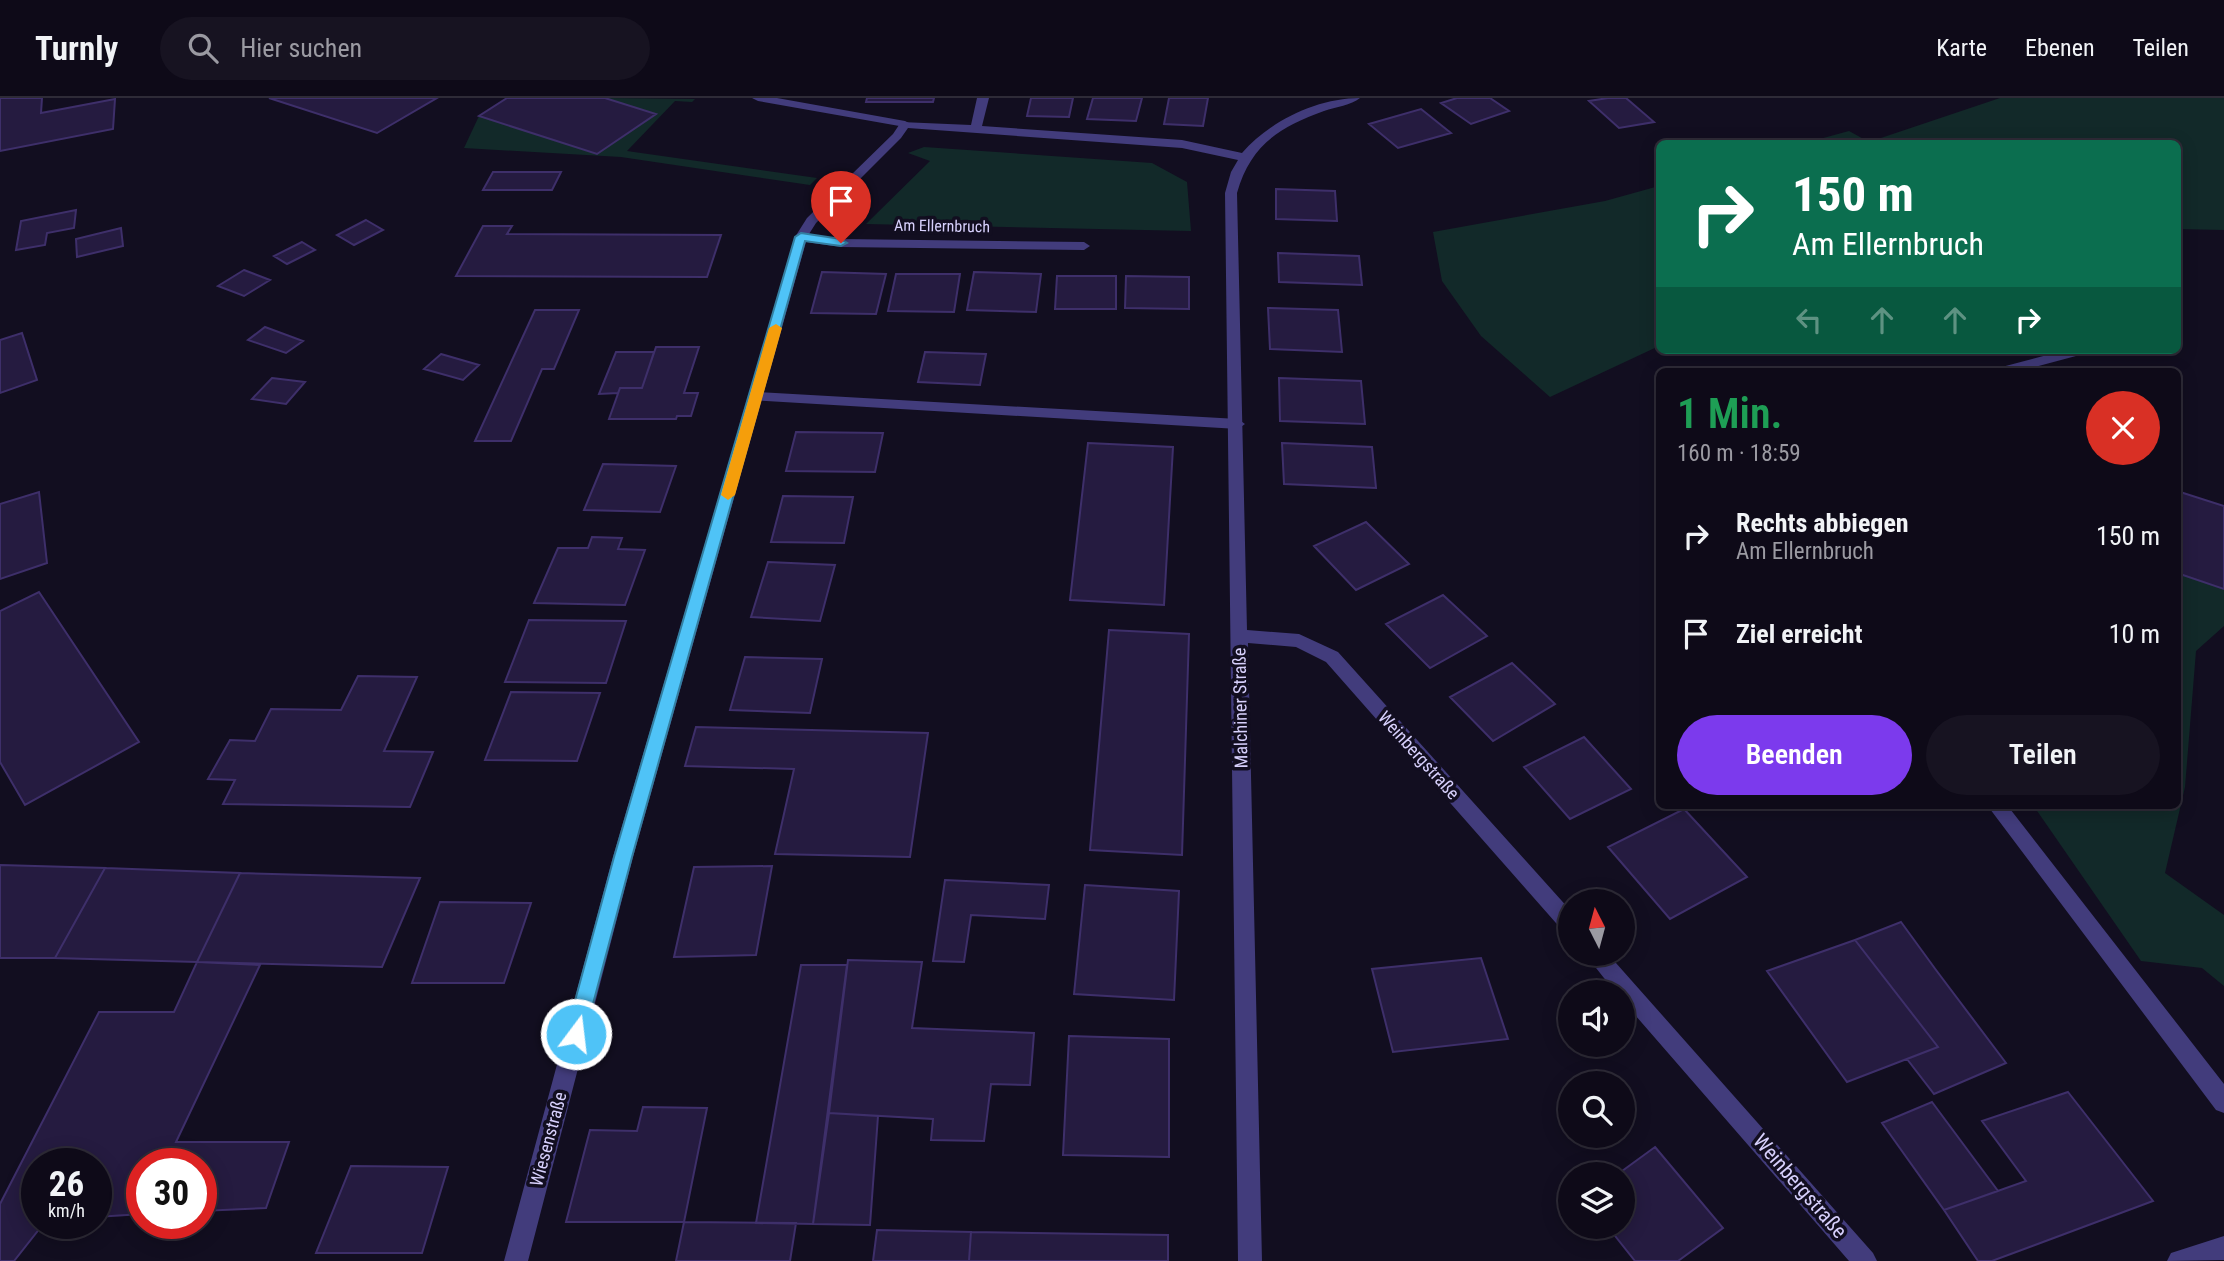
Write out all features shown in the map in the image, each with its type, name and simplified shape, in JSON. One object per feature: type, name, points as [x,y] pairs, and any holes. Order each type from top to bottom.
[{"type":"street","points":[[758,98],[905,124],[1182,144],[1243,157],[1263,138],[1287,123],[1354,98]]},
{"type":"street","points":[[975,131],[982,98]]},
{"type":"street","name":"Wiesenstraße","points":[[516,1261],[623,857],[801,237],[811,221],[897,136],[905,124]]},
{"type":"street","name":"Malchiner Straße","points":[[1243,157],[1234,174],[1231,193],[1238,424],[1250,1261]]},
{"type":"street","name":"Am Ellernbruch","points":[[801,237],[841,243],[1084,246]]},
{"type":"street","points":[[2014,368],[2067,354]]},
{"type":"street","points":[[756,397],[1238,424]]},
{"type":"street","name":"Weinbergstraße","points":[[1239,636],[1299,641],[1332,657],[1558,911]]},
{"type":"street","points":[[1999,809],[2224,1102]]},
{"type":"street","name":"Weinbergstraße","points":[[1606,966],[1865,1261]]},
{"type":"street","points":[[2179,1261],[2224,1248]]},
{"type":"green space","points":[[605,98],[695,99],[692,102],[675,101],[627,151],[817,178],[810,185],[621,157],[464,148],[479,116],[597,154],[655,114]]},
{"type":"green space","points":[[2000,98],[2224,98],[2224,230],[2181,229],[2181,140],[1875,140]]},
{"type":"green space","points":[[1849,131],[1865,140],[1816,140]]},
{"type":"green space","points":[[924,147],[1152,163],[1187,182],[1191,231],[866,224],[930,161],[908,153]]},
{"type":"green space","points":[[1656,187],[1656,347],[1550,397],[1481,336],[1442,281],[1433,232],[1605,201]]},
{"type":"green space","points":[[2181,574],[2224,589],[2224,626],[2196,651],[2185,787],[2181,804]]},
{"type":"green space","points":[[2036,809],[2180,809],[2165,873],[2224,915],[2224,986],[2202,968],[2141,961]]},
{"type":"building","points":[[0,98],[42,98],[41,113],[115,99],[113,129],[0,151]]},
{"type":"building","points":[[269,98],[437,98],[377,133]]},
{"type":"building","points":[[507,98],[605,98],[656,114],[597,154],[479,116]]},
{"type":"building","points":[[867,98],[934,98],[933,102],[866,102]]},
{"type":"building","points":[[1031,98],[1073,98],[1069,117],[1027,116]]},
{"type":"building","points":[[1093,98],[1142,98],[1136,121],[1087,119]]},
{"type":"building","points":[[1169,98],[1208,98],[1203,126],[1164,124]]},
{"type":"building","points":[[1457,98],[1490,98],[1509,111],[1471,124],[1441,103]]},
{"type":"building","points":[[1626,98],[1654,122],[1619,128],[1589,101]]},
{"type":"building","points":[[1421,109],[1451,133],[1398,148],[1369,124]]},
{"type":"building","points":[[493,172],[561,172],[552,190],[483,190]]},
{"type":"building","points":[[1276,189],[1335,191],[1337,221],[1276,219]]},
{"type":"building","points":[[76,210],[74,228],[47,233],[45,245],[16,250],[21,221]]},
{"type":"building","points":[[366,220],[383,230],[354,245],[337,235]]},
{"type":"building","points":[[483,226],[512,226],[507,234],[721,235],[707,277],[456,276]]},
{"type":"building","points":[[121,228],[123,246],[77,257],[76,239]]},
{"type":"building","points":[[302,242],[315,250],[287,264],[274,256]]},
{"type":"building","points":[[1278,253],[1359,256],[1362,285],[1279,282]]},
{"type":"building","points":[[244,270],[270,280],[244,296],[218,286]]},
{"type":"building","points":[[822,272],[886,274],[876,314],[811,313]]},
{"type":"building","points":[[974,272],[1041,274],[1036,312],[967,310]]},
{"type":"building","points":[[896,274],[960,274],[954,312],[888,311]]},
{"type":"building","points":[[1057,276],[1116,276],[1116,309],[1055,309]]},
{"type":"building","points":[[1126,276],[1189,277],[1189,309],[1125,308]]},
{"type":"building","points":[[1268,308],[1338,310],[1342,352],[1270,349]]},
{"type":"building","points":[[535,310],[579,310],[554,369],[542,369],[511,441],[475,441]]},
{"type":"building","points":[[265,327],[303,341],[286,353],[248,340]]},
{"type":"building","points":[[22,333],[37,380],[0,393],[0,340]]},
{"type":"building","points":[[656,347],[699,347],[684,393],[698,393],[691,416],[677,416],[676,419],[609,419],[620,388],[642,388]]},
{"type":"building","points":[[616,352],[654,352],[642,388],[620,388],[618,393],[599,394]]},
{"type":"building","points":[[925,352],[986,354],[980,385],[918,382]]},
{"type":"building","points":[[441,354],[479,365],[463,380],[424,369]]},
{"type":"building","points":[[272,378],[305,382],[286,404],[252,399]]},
{"type":"building","points":[[1279,378],[1361,381],[1365,424],[1280,421]]},
{"type":"building","points":[[796,432],[883,433],[875,472],[786,471]]},
{"type":"building","points":[[1088,443],[1173,447],[1164,605],[1070,600]]},
{"type":"building","points":[[1282,443],[1372,447],[1376,488],[1284,484]]},
{"type":"building","points":[[603,464],[676,466],[660,512],[584,510]]},
{"type":"building","points":[[39,492],[47,563],[0,579],[0,504]]},
{"type":"building","points":[[2181,492],[2224,506],[2224,589],[2181,574]]},
{"type":"building","points":[[783,496],[853,497],[844,543],[771,542]]},
{"type":"building","points":[[1366,522],[1409,564],[1356,590],[1314,546]]},
{"type":"building","points":[[592,537],[622,538],[618,549],[645,550],[625,605],[534,603],[558,548],[588,548]]},
{"type":"building","points":[[768,562],[835,565],[820,621],[751,617]]},
{"type":"building","points":[[39,592],[139,742],[25,805],[0,762],[0,611]]},
{"type":"building","points":[[1443,595],[1487,636],[1430,668],[1386,624]]},
{"type":"building","points":[[529,620],[626,621],[606,683],[505,682]]},
{"type":"building","points":[[1109,630],[1189,634],[1182,855],[1090,850]]},
{"type":"building","points":[[745,657],[822,659],[810,713],[730,710]]},
{"type":"building","points":[[1512,663],[1555,704],[1493,741],[1450,697]]},
{"type":"building","points":[[358,676],[417,677],[384,751],[433,752],[410,807],[223,804],[235,780],[208,779],[230,740],[255,741],[271,709],[341,710]]},
{"type":"building","points":[[511,692],[600,693],[577,761],[485,760]]},
{"type":"building","points":[[696,727],[928,733],[910,857],[775,854],[794,769],[685,766]]},
{"type":"building","points":[[1584,737],[1631,789],[1570,819],[1524,767]]},
{"type":"building","points":[[1684,809],[1747,877],[1670,919],[1608,847]]},
{"type":"building","points":[[0,865],[105,868],[55,958],[0,958]]},
{"type":"building","points":[[772,866],[756,955],[674,957],[694,867]]},
{"type":"building","points":[[105,868],[240,873],[197,962],[55,958]]},
{"type":"building","points":[[240,873],[420,878],[382,967],[197,962]]},
{"type":"building","points":[[945,880],[1049,885],[1045,919],[971,915],[964,962],[933,961]]},
{"type":"building","points":[[1085,885],[1179,891],[1174,1000],[1074,994]]},
{"type":"building","points":[[440,902],[531,903],[504,983],[412,983]]},
{"type":"building","points":[[1901,922],[2006,1063],[1934,1094],[1907,1059],[1938,1047],[1855,940]]},
{"type":"building","points":[[1855,940],[1938,1047],[1847,1082],[1767,971]]},
{"type":"building","points":[[1481,958],[1508,1039],[1393,1052],[1372,969]]},
{"type":"building","points":[[848,960],[922,962],[912,1028],[1034,1033],[1030,1085],[991,1084],[984,1141],[931,1140],[933,1119],[829,1113]]},
{"type":"building","points":[[197,962],[260,965],[176,1142],[289,1142],[266,1208],[217,1210],[217,1148],[126,1148],[126,1215],[112,1216],[112,1148],[29,1148],[99,1012],[174,1012]]},
{"type":"building","points":[[801,965],[847,965],[813,1224],[756,1223]]},
{"type":"building","points":[[1069,1036],[1169,1039],[1169,1157],[1063,1155]]},
{"type":"building","points":[[2068,1092],[2153,1201],[1992,1261],[1978,1261],[1944,1210],[2026,1181],[1982,1121]]},
{"type":"building","points":[[1932,1102],[1998,1191],[1944,1210],[1882,1123]]},
{"type":"building","points":[[643,1107],[707,1108],[684,1222],[566,1222],[590,1130],[637,1131]]},
{"type":"building","points":[[829,1113],[878,1116],[870,1225],[813,1224]]},
{"type":"building","points":[[1655,1147],[1723,1228],[1678,1261],[1635,1261],[1618,1239],[1635,1239],[1634,1162]]},
{"type":"building","points":[[21,1163],[21,1239],[31,1239],[14,1261],[0,1261],[0,1204]]},
{"type":"building","points":[[351,1166],[448,1167],[422,1253],[316,1253]]},
{"type":"building","points":[[684,1222],[796,1223],[790,1261],[676,1261]]},
{"type":"building","points":[[877,1230],[971,1232],[969,1261],[873,1261]]},
{"type":"building","points":[[971,1232],[1168,1235],[1168,1261],[969,1261]]},
{"type":"slow traffic","points":[[728,495],[776,328]]},
{"type":"route","points":[[576,1034],[623,857],[801,237],[841,243]]}]
